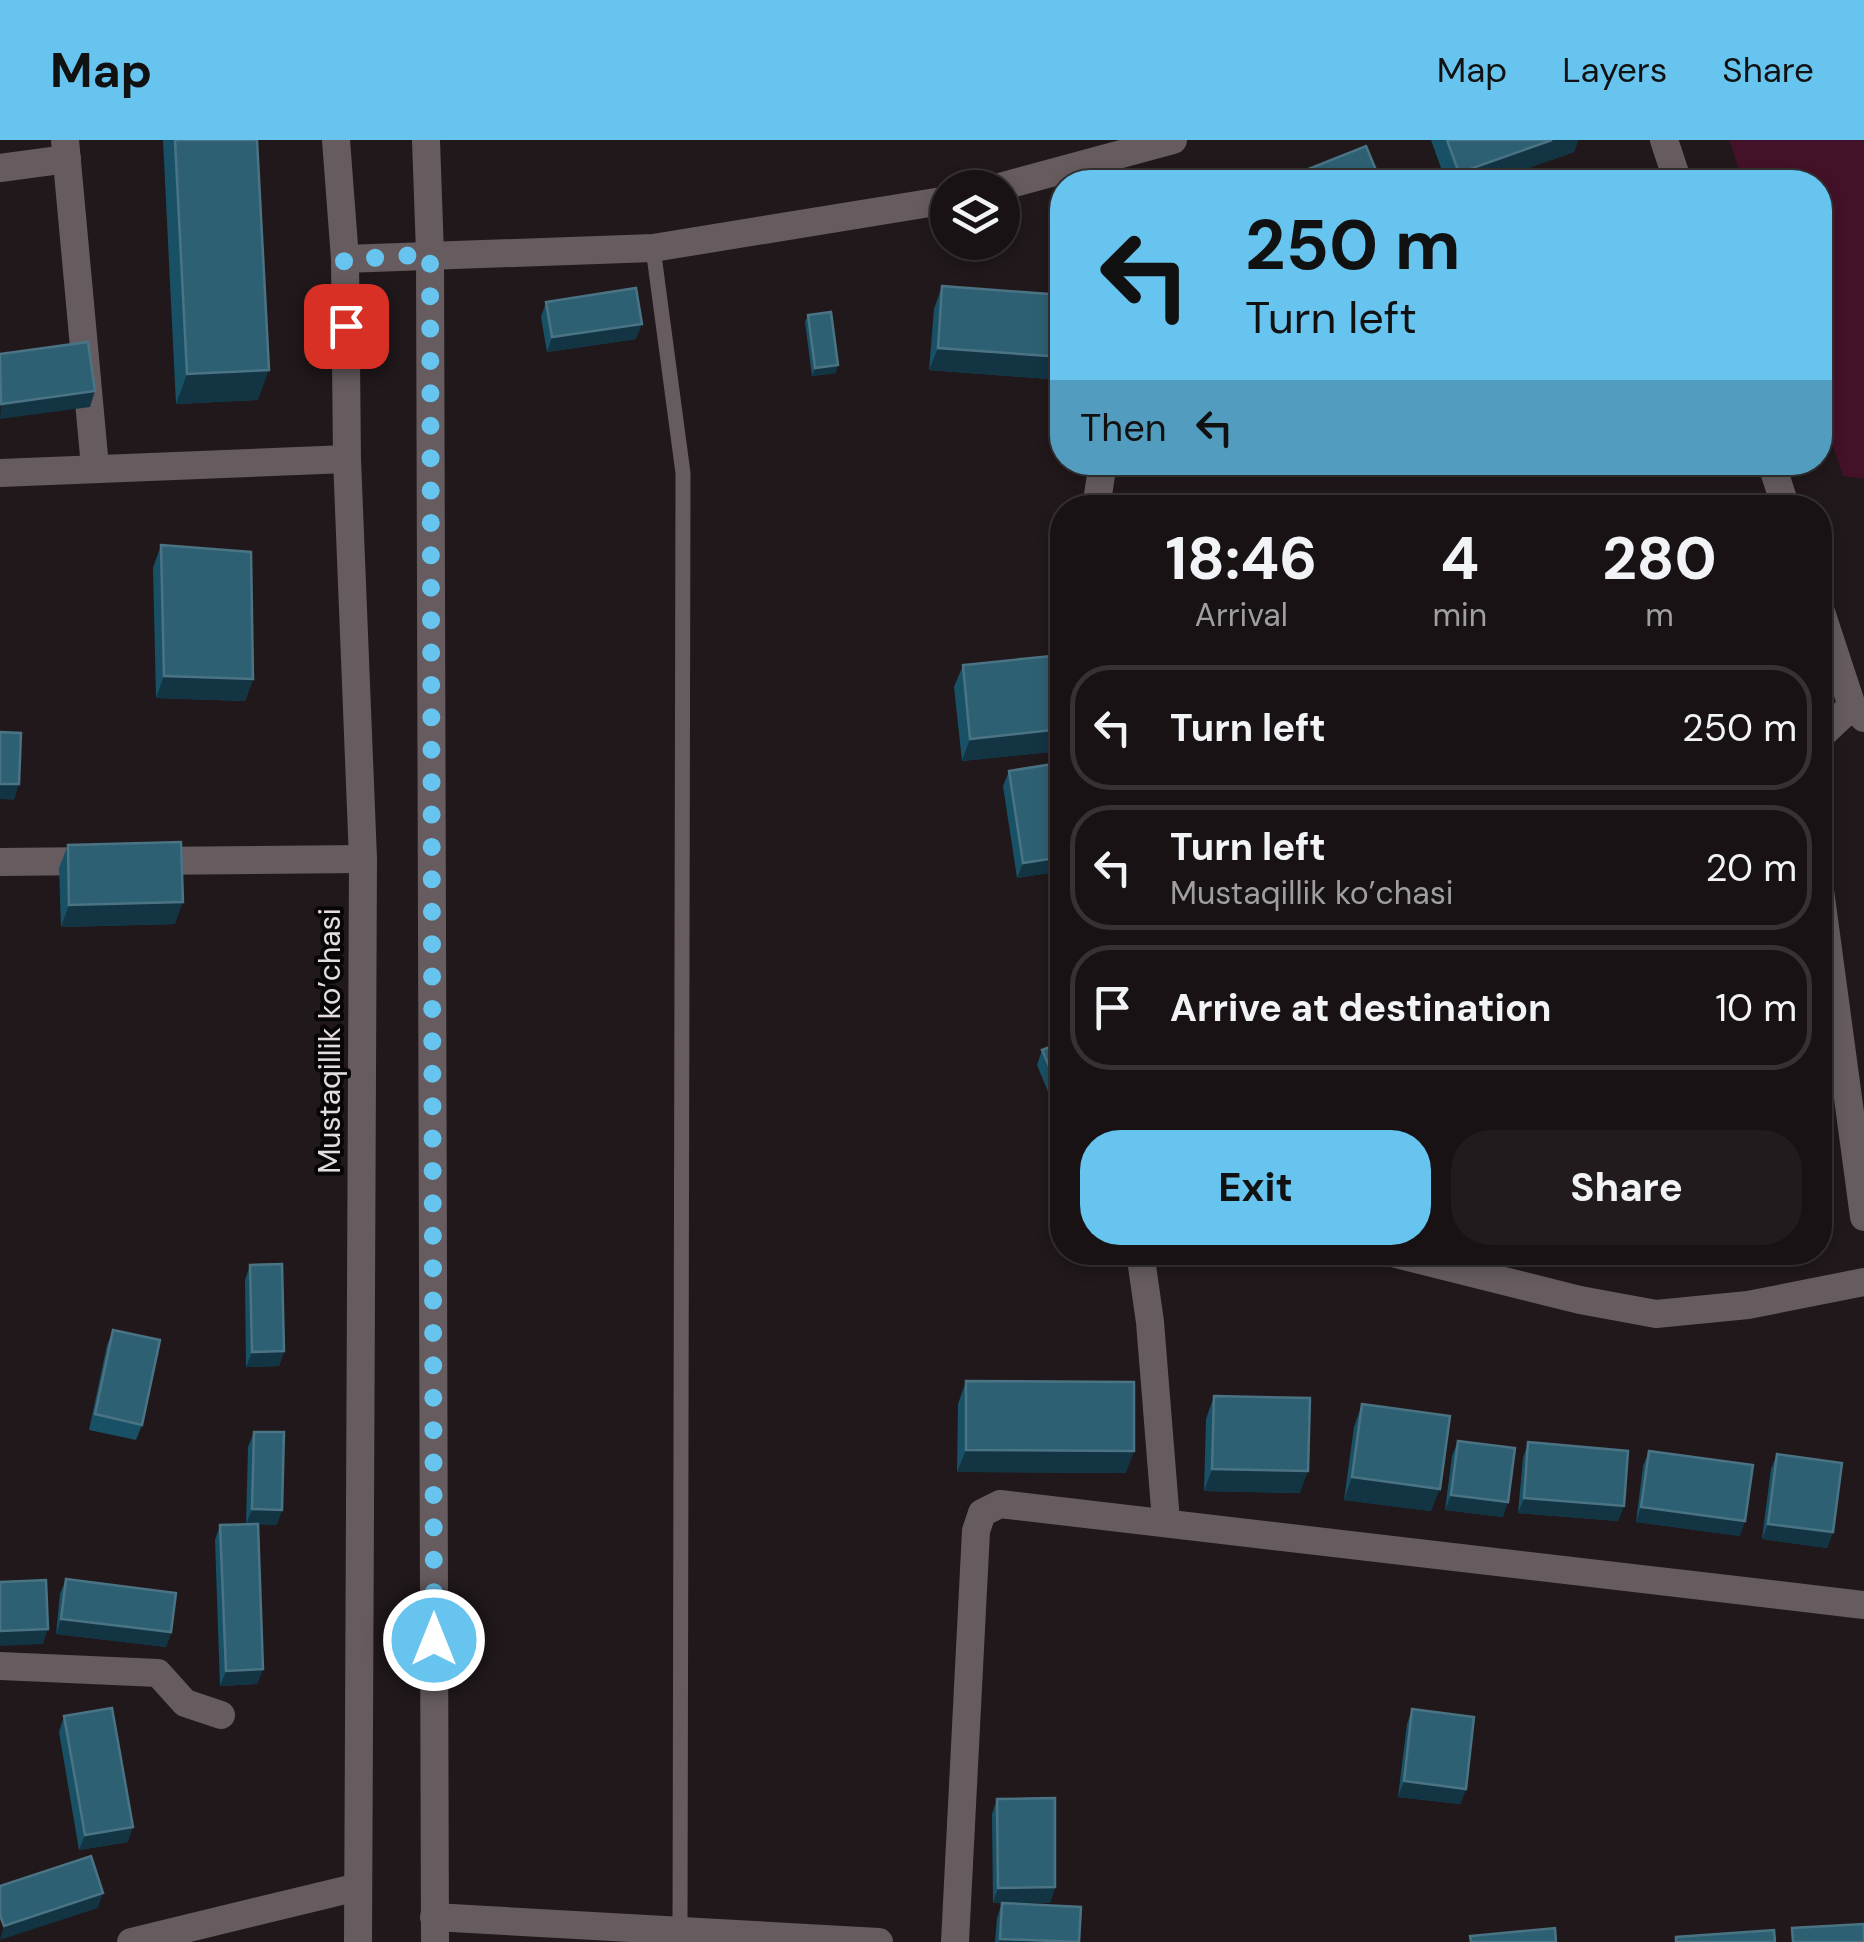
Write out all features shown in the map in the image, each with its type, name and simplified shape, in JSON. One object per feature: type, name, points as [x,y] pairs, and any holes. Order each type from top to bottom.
[{"type":"street","name":"Mustaqillik ko’chasi","points":[[336,140],[344,260],[347,460],[363,859],[358,1942]]},
{"type":"street","points":[[426,140],[430,254],[434,1929],[680,1930],[880,1942]]},
{"type":"street","points":[[1104,170],[1172,140]]},
{"type":"street","points":[[1664,140],[1674,170]]},
{"type":"street","points":[[0,168],[66,150],[96,467]]},
{"type":"street","points":[[1020,184],[1050,180]]},
{"type":"street","points":[[344,260],[653,248],[930,203]]},
{"type":"street","points":[[0,473],[347,460]]},
{"type":"street","points":[[1832,641],[1858,712],[1832,728]]},
{"type":"street","points":[[0,862],[363,859]]},
{"type":"street","points":[[1832,980],[1864,1217]]},
{"type":"street","points":[[1142,1265],[1166,1522]]},
{"type":"street","points":[[1440,1265],[1580,1300],[1656,1314],[1748,1305],[1864,1282]]},
{"type":"street","points":[[955,1942],[976,1531],[982,1512],[1000,1504],[1864,1606]]},
{"type":"street","points":[[0,1666],[158,1674],[185,1703],[221,1714]]},
{"type":"street","points":[[130,1942],[358,1887]]},
{"type":"lane","points":[[653,248],[682,473],[680,1930]]},
{"type":"shaded area","points":[[1729,140],[1864,140],[1864,479],[1843,476],[1832,444],[1832,170],[1739,170]]},
{"type":"building","points":[[175,140],[257,140],[269,370],[187,374]]},
{"type":"building","points":[[1447,140],[1552,140],[1467,170],[1458,170]]},
{"type":"building","points":[[1366,146],[1376,170],[1306,170]]},
{"type":"building","points":[[942,286],[1050,294],[1050,356],[938,348]]},
{"type":"building","points":[[636,288],[642,324],[552,337],[546,302]]},
{"type":"building","points":[[831,312],[838,365],[815,368],[808,315]]},
{"type":"building","points":[[88,342],[95,391],[1,404],[0,354]]},
{"type":"building","points":[[161,545],[251,552],[253,679],[164,676]]},
{"type":"building","points":[[1050,656],[1050,730],[970,739],[963,665]]},
{"type":"building","points":[[0,732],[21,733],[19,784],[0,784]]},
{"type":"building","points":[[1050,764],[1050,859],[1023,863],[1009,771]]},
{"type":"building","points":[[181,842],[183,902],[69,905],[68,845]]},
{"type":"building","points":[[1050,1047],[1050,1068],[1042,1050]]},
{"type":"building","points":[[282,1264],[284,1351],[252,1352],[250,1265]]},
{"type":"building","points":[[113,1330],[160,1340],[142,1425],[95,1414]]},
{"type":"building","points":[[966,1381],[1134,1382],[1134,1451],[966,1450]]},
{"type":"building","points":[[1214,1396],[1310,1398],[1308,1471],[1212,1469]]},
{"type":"building","points":[[1362,1404],[1450,1416],[1440,1489],[1352,1477]]},
{"type":"building","points":[[254,1432],[284,1432],[282,1510],[252,1509]]},
{"type":"building","points":[[1458,1441],[1515,1448],[1508,1502],[1451,1495]]},
{"type":"building","points":[[1528,1442],[1628,1451],[1624,1506],[1524,1498]]},
{"type":"building","points":[[1649,1451],[1753,1465],[1745,1521],[1641,1507]]},
{"type":"building","points":[[1777,1454],[1842,1463],[1833,1532],[1768,1524]]},
{"type":"building","points":[[258,1524],[263,1669],[226,1671],[220,1525]]},
{"type":"building","points":[[66,1579],[176,1593],[171,1632],[61,1619]]},
{"type":"building","points":[[46,1580],[48,1629],[0,1631],[0,1582]]},
{"type":"building","points":[[112,1708],[133,1827],[85,1835],[64,1716]]},
{"type":"building","points":[[1412,1709],[1474,1717],[1466,1789],[1404,1781]]},
{"type":"building","points":[[1055,1798],[1055,1887],[998,1888],[997,1799]]},
{"type":"building","points":[[91,1856],[103,1893],[4,1926],[0,1886]]},
{"type":"building","points":[[1002,1903],[1081,1907],[1079,1942],[1000,1939]]},
{"type":"building","points":[[1864,1924],[1864,1942],[1793,1942],[1792,1928]]},
{"type":"building","points":[[1555,1928],[1556,1942],[1471,1942],[1470,1936]]},
{"type":"building","points":[[1774,1930],[1775,1942],[1676,1942],[1676,1937]]},
{"type":"route","points":[[346,326],[344,260],[430,254],[434,1640]]}]
